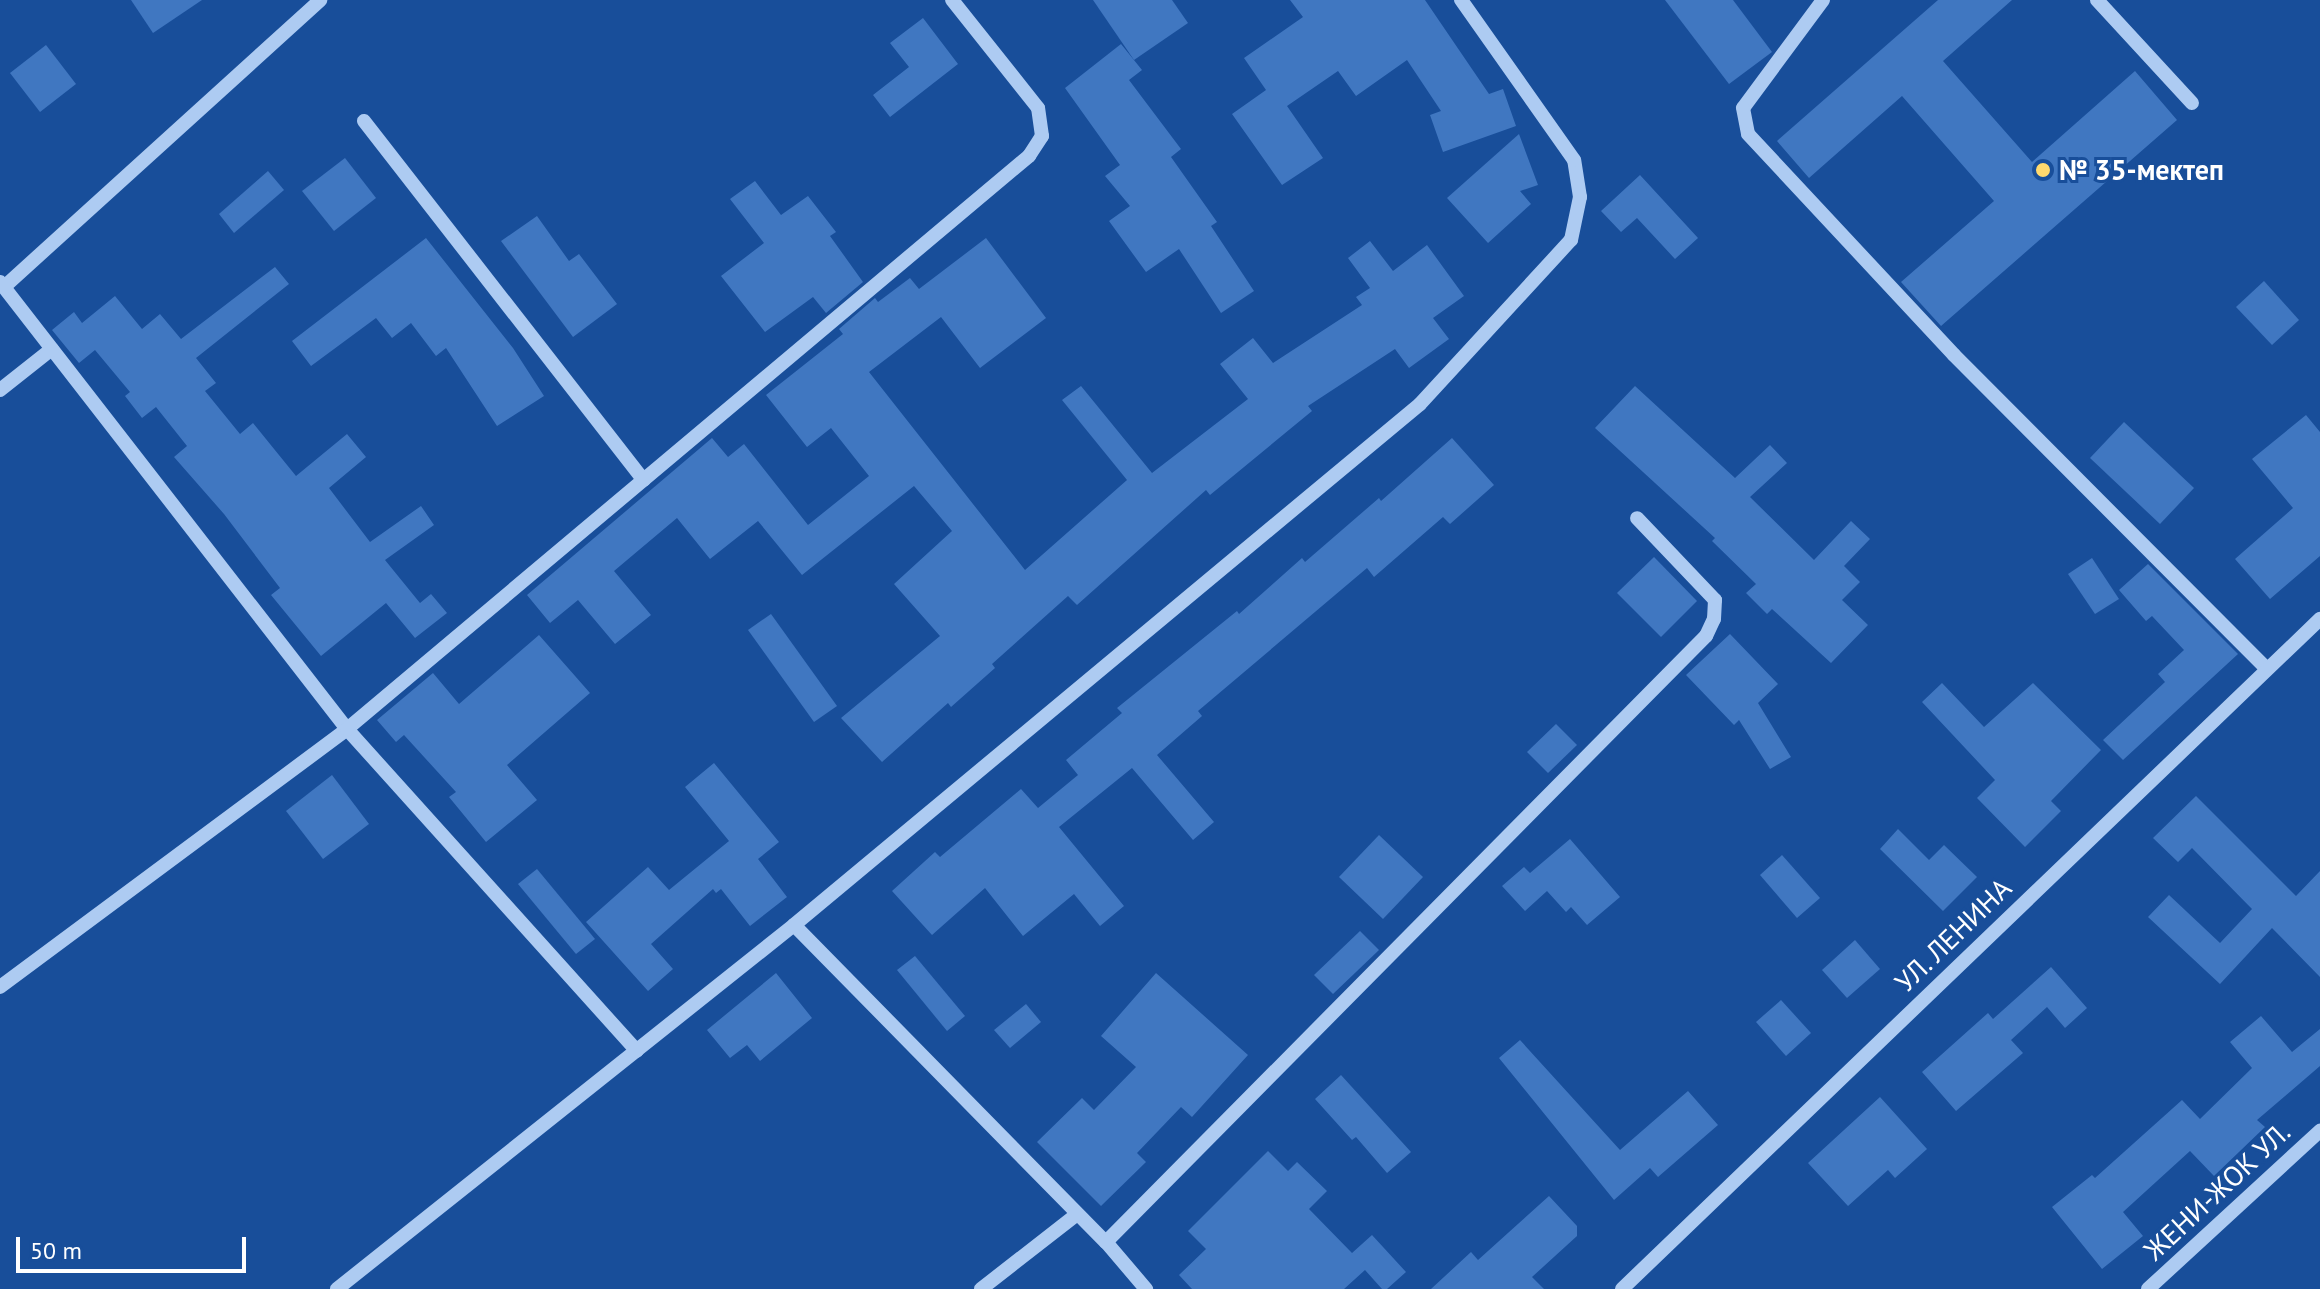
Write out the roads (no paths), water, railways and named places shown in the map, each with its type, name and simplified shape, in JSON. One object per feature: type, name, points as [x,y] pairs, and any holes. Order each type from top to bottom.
[{"type":"street","points":[[320,0],[2,285],[347,729],[637,1051]]},
{"type":"street","points":[[0,987],[347,729],[1029,156],[1042,136],[1038,108],[952,0]]},
{"type":"street","points":[[337,1289],[794,925],[1420,404],[1571,240],[1580,197],[1574,160],[1461,0]]},
{"type":"street","points":[[1823,0],[1743,108],[1748,134],[1954,355],[2267,669]]},
{"type":"street","points":[[2097,0],[2192,103]]},
{"type":"street","points":[[364,121],[643,480]]},
{"type":"street","points":[[0,390],[52,349]]},
{"type":"street","points":[[1106,1242],[1706,636],[1714,619],[1715,600],[1637,518]]},
{"type":"street","name":"УЛ. ЛЕНИНА","points":[[1622,1289],[2320,619]]},
{"type":"street","points":[[794,925],[1076,1215],[1106,1242],[1146,1289]]},
{"type":"street","name":"ЖЕНИ-ЖОК УЛ.","points":[[2148,1289],[2320,1131]]},
{"type":"street","points":[[981,1289],[1076,1215]]},
{"type":"place","name":"№ 35-мектеп","points":[[2043,170]]}]
